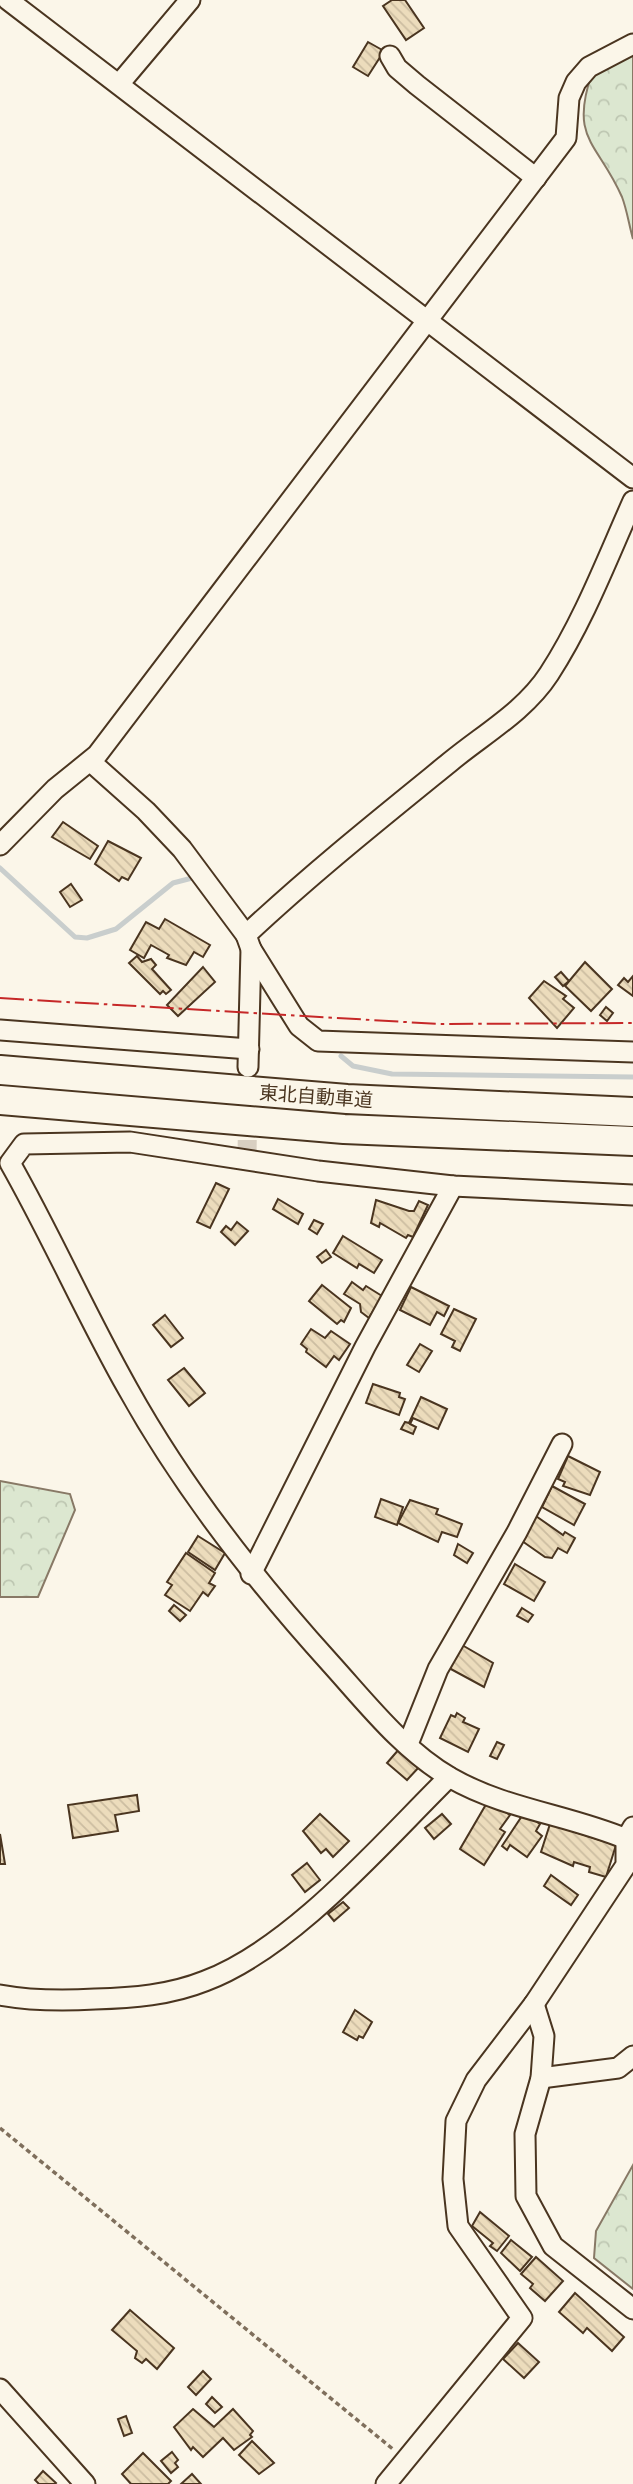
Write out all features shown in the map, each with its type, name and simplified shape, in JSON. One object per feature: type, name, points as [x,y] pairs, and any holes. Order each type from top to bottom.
[{"type":"highway","name":"東北自動車道","points":[[0,1070],[347,1099],[633,1112]]},
{"type":"highway","name":"東北自動車道","points":[[0,1100],[344,1129],[633,1141]]},
{"type":"street","points":[[8,0],[120,83],[192,143],[633,478]]},
{"type":"street","points":[[120,83],[190,0]]},
{"type":"street","points":[[0,845],[55,789],[91,762],[428,323],[566,138],[569,98],[576,82],[589,67],[633,44]]},
{"type":"street","points":[[390,56],[397,68],[417,85],[536,178]]},
{"type":"street","points":[[0,1030],[248,1058],[251,935],[303,882],[503,721],[536,691],[549,674],[589,603],[633,501]]},
{"type":"street","points":[[91,762],[146,811],[211,884],[251,935],[299,1026],[318,1041],[633,1052]]},
{"type":"street","points":[[386,2484],[522,2318],[458,2226],[453,2179],[456,2121],[476,2080],[534,2004],[626,1865],[629,1833],[514,1805],[449,1777],[374,1713],[251,1574],[184,1480],[128,1389],[52,1238],[10,1163],[24,1144],[130,1143],[318,1171],[453,1186],[633,1195]]},
{"type":"street","points":[[251,1574],[365,1347],[453,1186]]},
{"type":"street","points":[[408,1744],[438,1669],[517,1532],[562,1444]]},
{"type":"street","points":[[0,1994],[37,2002],[147,1997],[206,1981],[248,1960],[295,1927],[449,1777]]},
{"type":"street","points":[[534,2004],[544,2036],[541,2078],[525,2134],[526,2196],[553,2246],[633,2309]]},
{"type":"street","points":[[541,2078],[618,2068],[633,2056]]},
{"type":"street","points":[[0,2389],[85,2484]]},
{"type":"path","points":[[0,2128],[406,2460]]},
{"type":"green space","points":[[633,55],[633,239],[622,197],[589,140],[584,113],[592,73]]},
{"type":"green space","points":[[0,1481],[70,1494],[75,1510],[38,1597],[0,1597]]},
{"type":"green space","points":[[633,2165],[633,2289],[594,2258],[596,2231]]},
{"type":"building","points":[[392,0],[405,0],[424,28],[406,40],[383,6]]},
{"type":"building","points":[[368,42],[384,51],[368,76],[353,67]]},
{"type":"building","points":[[63,822],[98,846],[90,859],[52,837]]},
{"type":"building","points":[[108,841],[141,858],[128,880],[122,877],[119,881],[95,864]]},
{"type":"building","points":[[71,884],[82,900],[70,907],[60,892]]},
{"type":"building","points":[[165,919],[210,945],[203,957],[194,952],[186,965],[167,958],[169,955],[151,945],[144,958],[130,950],[146,922],[159,929]]},
{"type":"building","points":[[137,956],[142,962],[151,959],[156,965],[152,969],[171,990],[160,994],[129,963]]},
{"type":"building","points":[[585,962],[612,989],[591,1011],[565,986]]},
{"type":"building","points":[[203,967],[215,982],[178,1016],[167,1005]]},
{"type":"building","points":[[561,972],[569,981],[563,986],[555,977]]},
{"type":"building","points":[[633,976],[633,996],[618,985],[624,978],[628,982]]},
{"type":"building","points":[[544,981],[566,996],[563,999],[574,1008],[557,1028],[529,998]]},
{"type":"building","points":[[606,1007],[613,1013],[607,1021],[600,1015]]},
{"type":"building","points":[[216,1183],[229,1189],[210,1228],[197,1222]]},
{"type":"building","points":[[278,1199],[303,1214],[298,1224],[273,1209]]},
{"type":"building","points":[[376,1200],[409,1211],[414,1211],[419,1201],[428,1205],[413,1237],[408,1235],[406,1238],[380,1223],[379,1227],[371,1223]]},
{"type":"building","points":[[314,1220],[323,1224],[317,1234],[309,1229]]},
{"type":"building","points":[[237,1222],[248,1231],[235,1245],[221,1232],[226,1226],[231,1230]]},
{"type":"building","points":[[343,1236],[382,1260],[374,1273],[359,1264],[357,1268],[333,1253]]},
{"type":"building","points":[[326,1250],[331,1257],[322,1263],[317,1257]]},
{"type":"building","points":[[352,1282],[363,1290],[366,1286],[382,1296],[369,1318],[361,1312],[360,1304],[344,1294]]},
{"type":"building","points":[[322,1285],[351,1308],[344,1322],[341,1320],[337,1324],[309,1301]]},
{"type":"building","points":[[411,1287],[449,1306],[444,1316],[437,1312],[430,1325],[400,1310]]},
{"type":"building","points":[[454,1309],[476,1319],[460,1351],[452,1347],[455,1341],[441,1334]]},
{"type":"building","points":[[165,1315],[183,1338],[171,1347],[153,1325]]},
{"type":"building","points":[[311,1329],[325,1338],[331,1331],[350,1344],[339,1360],[334,1356],[326,1367],[306,1352],[307,1349],[301,1344]]},
{"type":"building","points":[[420,1344],[432,1351],[419,1372],[407,1365]]},
{"type":"building","points":[[184,1368],[205,1393],[189,1406],[168,1380]]},
{"type":"building","points":[[373,1384],[400,1393],[399,1397],[405,1399],[399,1415],[366,1403]]},
{"type":"building","points":[[421,1397],[447,1409],[438,1429],[413,1418],[410,1424],[416,1427],[413,1434],[401,1429],[405,1422],[409,1423]]},
{"type":"building","points":[[568,1456],[600,1472],[590,1495],[563,1486],[565,1482],[558,1479]]},
{"type":"building","points":[[552,1486],[585,1504],[574,1525],[542,1507]]},
{"type":"building","points":[[381,1499],[403,1507],[397,1525],[375,1517]]},
{"type":"building","points":[[410,1500],[438,1509],[436,1514],[462,1524],[457,1537],[442,1532],[438,1542],[398,1523]]},
{"type":"building","points":[[533,1514],[563,1535],[565,1532],[575,1538],[567,1553],[558,1548],[552,1558],[545,1557],[522,1541]]},
{"type":"building","points":[[198,1536],[225,1553],[215,1570],[188,1552]]},
{"type":"building","points":[[458,1544],[473,1553],[467,1563],[454,1555]]},
{"type":"building","points":[[186,1553],[215,1573],[209,1583],[215,1586],[208,1596],[203,1592],[190,1611],[165,1595],[172,1585],[167,1582]]},
{"type":"building","points":[[515,1564],[545,1582],[534,1601],[504,1584]]},
{"type":"building","points":[[174,1605],[186,1615],[180,1621],[169,1611]]},
{"type":"building","points":[[522,1608],[533,1615],[528,1622],[517,1616]]},
{"type":"building","points":[[462,1645],[493,1663],[484,1687],[449,1668]]},
{"type":"building","points":[[457,1713],[465,1718],[463,1722],[479,1729],[468,1752],[440,1738],[451,1715],[455,1717]]},
{"type":"building","points":[[497,1742],[504,1745],[497,1759],[490,1756]]},
{"type":"building","points":[[400,1748],[420,1766],[407,1780],[387,1763]]},
{"type":"building","points":[[137,1795],[139,1811],[115,1815],[118,1831],[73,1838],[68,1805]]},
{"type":"building","points":[[488,1801],[510,1815],[500,1829],[505,1832],[484,1865],[460,1849]]},
{"type":"building","points":[[524,1813],[540,1824],[536,1831],[542,1836],[527,1857],[510,1845],[507,1850],[502,1846]]},
{"type":"building","points":[[320,1814],[349,1841],[333,1857],[326,1849],[321,1853],[303,1831]]},
{"type":"building","points":[[442,1814],[451,1824],[434,1839],[425,1828]]},
{"type":"building","points":[[550,1824],[616,1845],[606,1877],[589,1872],[590,1867],[574,1862],[573,1866],[541,1852]]},
{"type":"building","points":[[0,1834],[5,1864],[0,1864]]},
{"type":"building","points":[[307,1863],[320,1880],[305,1892],[292,1875]]},
{"type":"building","points":[[551,1875],[578,1895],[571,1905],[544,1886]]},
{"type":"building","points":[[343,1902],[349,1908],[334,1921],[328,1914]]},
{"type":"building","points":[[355,2010],[372,2022],[363,2038],[359,2036],[357,2040],[343,2032]]},
{"type":"building","points":[[480,2212],[509,2236],[497,2251],[490,2246],[493,2243],[472,2226]]},
{"type":"building","points":[[511,2240],[532,2257],[520,2271],[501,2253]]},
{"type":"building","points":[[536,2257],[563,2281],[545,2301],[530,2288],[533,2284],[521,2274]]},
{"type":"building","points":[[575,2293],[624,2337],[612,2351],[587,2328],[583,2333],[559,2312]]},
{"type":"building","points":[[130,2310],[174,2348],[157,2369],[146,2359],[142,2363],[135,2358],[137,2351],[112,2330]]},
{"type":"building","points":[[518,2343],[539,2362],[524,2378],[503,2359]]},
{"type":"building","points":[[203,2371],[211,2379],[196,2395],[188,2387]]},
{"type":"building","points":[[212,2397],[222,2407],[215,2413],[206,2404]]},
{"type":"building","points":[[193,2409],[214,2427],[233,2409],[253,2431],[250,2435],[252,2437],[234,2450],[223,2438],[203,2457],[193,2447],[191,2450],[174,2427]]},
{"type":"building","points":[[126,2416],[132,2433],[124,2436],[118,2419]]},
{"type":"building","points":[[252,2441],[274,2463],[259,2474],[239,2455]]},
{"type":"building","points":[[172,2452],[178,2460],[175,2463],[178,2467],[171,2473],[161,2461]]},
{"type":"building","points":[[143,2453],[171,2481],[168,2484],[131,2484],[122,2474]]},
{"type":"building","points":[[43,2471],[55,2484],[39,2484],[35,2480]]},
{"type":"building","points":[[192,2474],[201,2484],[181,2484]]},
{"type":"waterway","points":[[0,868],[75,937],[87,938],[116,929],[173,883],[196,877]]},
{"type":"waterway","points":[[341,1056],[353,1066],[392,1074],[633,1077]]},
{"type":"tunnel","points":[[247,1159],[248,1079]]},
{"type":"power","points":[[0,998],[439,1024],[633,1023]]}]
